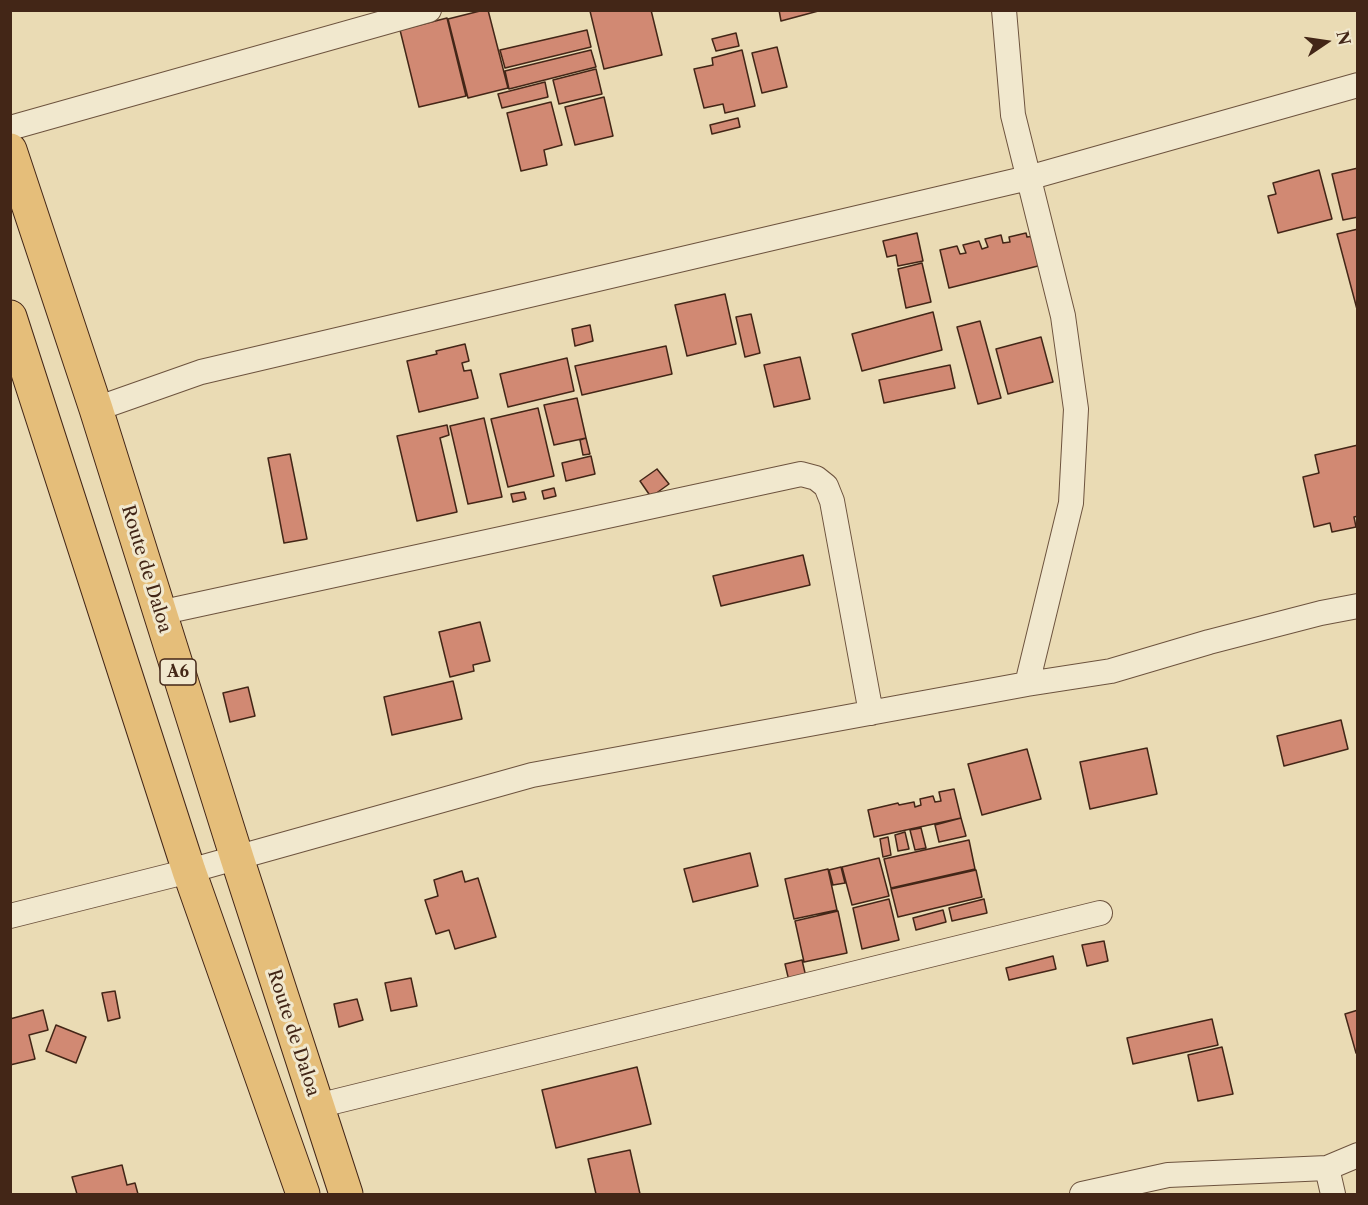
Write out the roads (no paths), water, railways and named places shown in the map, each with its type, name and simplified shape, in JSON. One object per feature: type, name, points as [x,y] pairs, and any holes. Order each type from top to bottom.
[{"type":"highway","name":"Route de Daloa","points":[[10,150],[96,409],[237,858],[346,1194]]},
{"type":"highway","points":[[10,317],[189,871],[303,1194]]},
{"type":"street","points":[[10,128],[429,10]]},
{"type":"street","points":[[1004,10],[1013,115],[1063,316],[1076,409],[1071,503],[1027,684]]},
{"type":"street","points":[[96,409],[201,372],[1028,178],[1358,85]]},
{"type":"street","points":[[159,613],[801,474],[816,478],[826,486],[832,501],[871,713]]},
{"type":"street","points":[[10,916],[189,871],[532,775],[1027,684],[1111,671],[1209,642],[1321,613],[1358,606]]},
{"type":"street","points":[[317,1106],[1100,913]]},
{"type":"street","points":[[1082,1194],[1168,1175],[1327,1168],[1358,1155]]},
{"type":"street","points":[[1327,1168],[1333,1194]]}]
